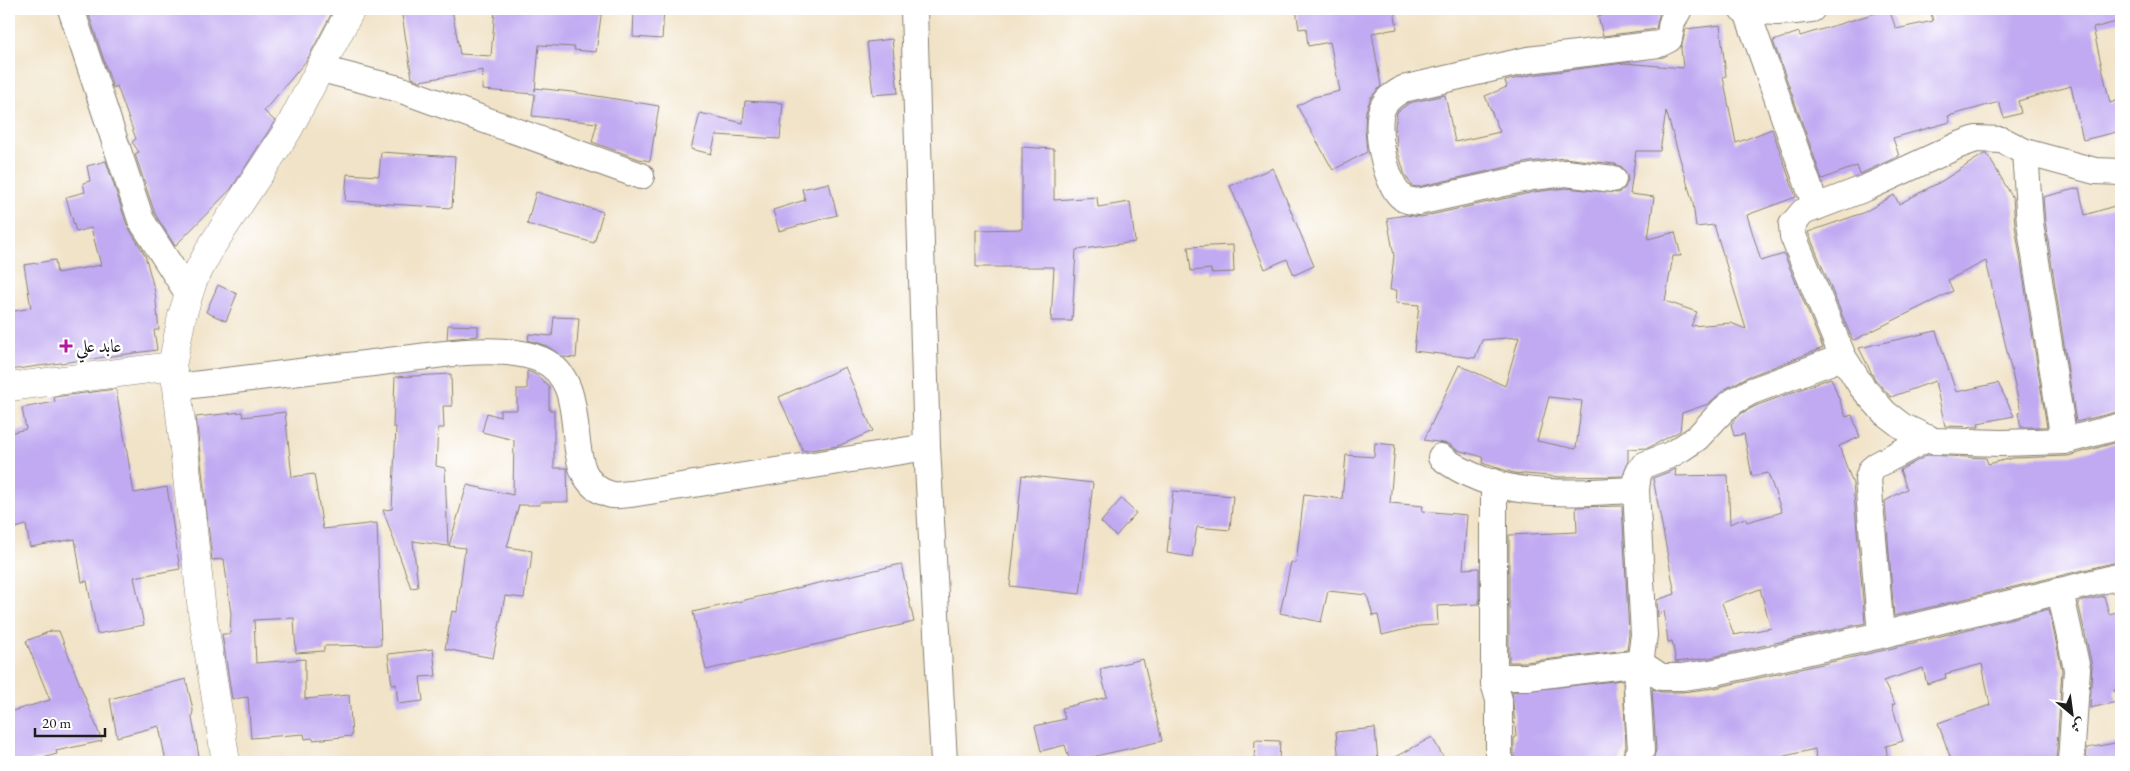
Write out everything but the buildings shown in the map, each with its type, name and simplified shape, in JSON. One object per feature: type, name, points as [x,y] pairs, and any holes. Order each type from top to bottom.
[{"type":"street","points":[[71,9],[141,220],[189,295]]},
{"type":"street","points":[[226,762],[202,611],[175,376],[193,281],[211,247],[288,130],[351,9]]},
{"type":"street","points":[[914,9],[927,447],[944,762]]},
{"type":"street","points":[[1613,180],[1566,173],[1532,177],[1418,202],[1404,199],[1395,190],[1386,164],[1378,130],[1382,108],[1391,97],[1403,89],[1528,60],[1659,44],[1669,39],[1672,22],[1679,9]]},
{"type":"street","points":[[1812,9],[1798,12],[1763,12],[1744,9],[1816,207]]},
{"type":"street","points":[[321,69],[399,89],[641,176]]},
{"type":"street","points":[[2121,172],[2095,171],[2025,152],[2002,140],[1976,139],[1866,188],[1816,207],[1796,217],[1792,224],[1793,236],[1843,357],[1862,387],[1902,426],[1933,441],[2002,443],[2064,441],[2121,426]]},
{"type":"street","points":[[2025,152],[2030,222],[2064,441]]},
{"type":"street","points":[[9,387],[175,376],[467,352],[520,353],[543,360],[557,369],[568,384],[580,464],[588,480],[612,495],[631,494],[927,447]]},
{"type":"street","points":[[1634,762],[1641,751],[1637,686],[1644,635],[1636,490],[1638,473],[1644,465],[1670,456],[1697,438],[1734,401],[1752,391],[1843,357]]},
{"type":"street","points":[[1881,635],[1868,480],[1871,470],[1876,465],[1928,438]]},
{"type":"street","points":[[1441,457],[1460,471],[1513,488],[1546,494],[1636,490]]},
{"type":"street","points":[[1494,482],[1494,683],[1499,700],[1499,762]]},
{"type":"street","points":[[1494,683],[1507,677],[1527,677],[1640,663],[1661,677],[1682,677],[1881,635],[2121,576]]},
{"type":"street","points":[[2060,591],[2076,669],[2071,762]]},
{"type":"place","name":"عابد علي","points":[[66,346]]}]
